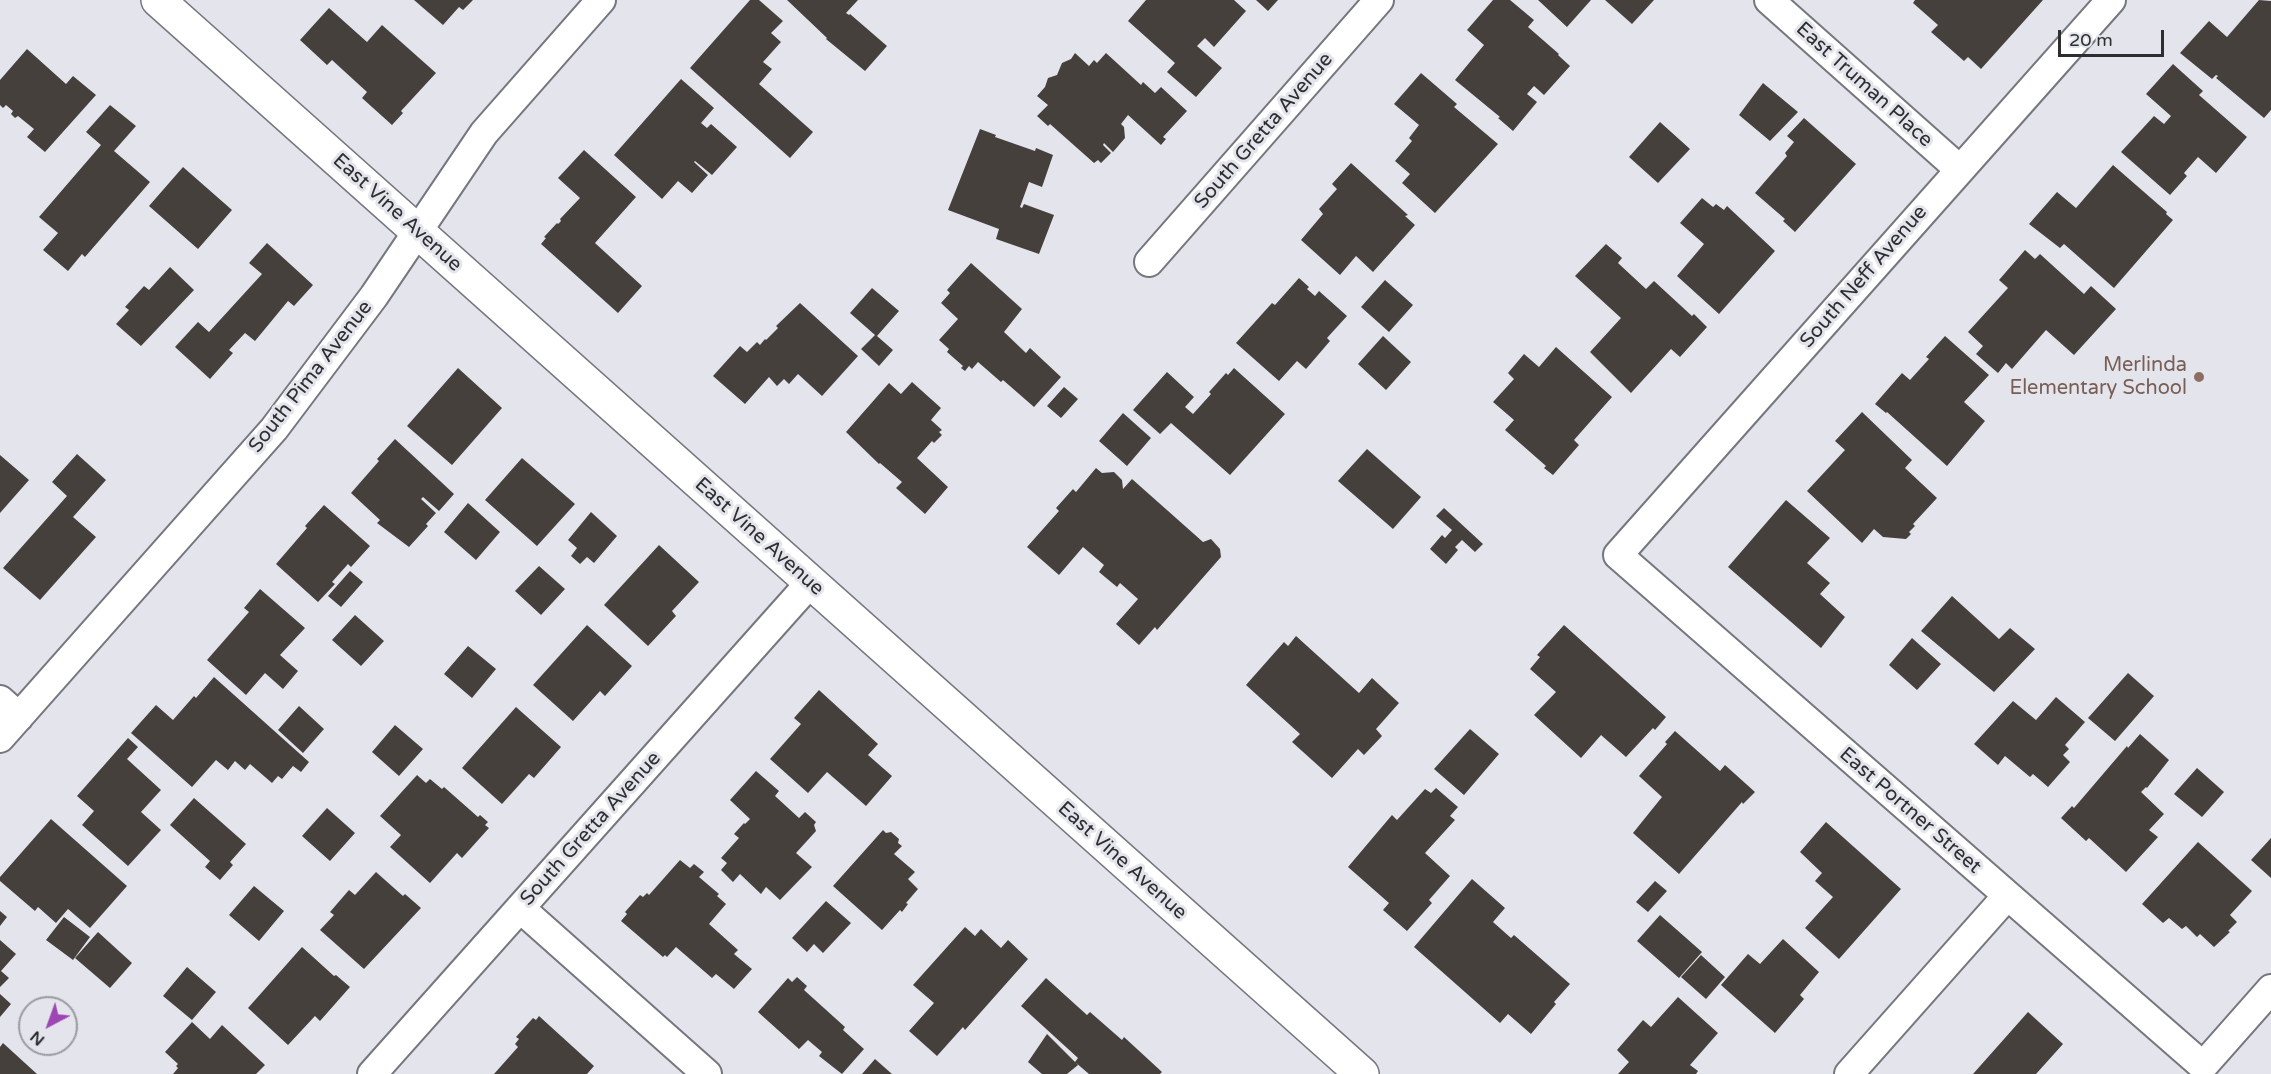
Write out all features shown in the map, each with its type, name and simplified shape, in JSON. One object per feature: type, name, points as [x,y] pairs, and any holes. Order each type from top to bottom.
[{"type":"street","name":"East Vine Avenue","points":[[158,0],[1362,1074]]},
{"type":"street","name":"South Pima Avenue","points":[[0,738],[9,709],[274,429],[374,296],[484,133],[601,0]]},
{"type":"street","name":"South Gretta Avenue","points":[[1149,262],[1379,0]]},
{"type":"street","name":"East Truman Place","points":[[1769,0],[1959,169]]},
{"type":"street","name":"South Neff Avenue","points":[[1618,555],[2111,0]]},
{"type":"street","name":"East Portner Street","points":[[1618,555],[2203,1066],[2271,989]]},
{"type":"street","name":"South Gretta Avenue","points":[[372,1074],[810,583]]},
{"type":"street","points":[[1849,1074],[2007,896]]},
{"type":"street","points":[[520,908],[707,1074]]},
{"type":"building","points":[[414,0],[473,0],[463,10],[459,7],[443,25]]},
{"type":"building","points":[[750,0],[759,0],[783,21],[771,33],[781,42],[763,62],[772,69],[759,84],[813,132],[790,158],[690,68]]},
{"type":"building","points":[[787,0],[858,0],[846,13],[887,46],[865,71],[826,39]]},
{"type":"building","points":[[1146,0],[1234,0],[1246,11],[1214,47],[1205,38],[1197,46],[1222,68],[1196,97],[1167,72],[1175,63],[1128,21]]},
{"type":"building","points":[[1256,0],[1278,0],[1268,11]]},
{"type":"building","points":[[1493,0],[1510,0],[1534,20],[1528,27],[1570,66],[1544,95],[1534,86],[1527,94],[1537,102],[1513,131],[1498,118],[1500,117],[1455,80],[1484,45],[1467,30]]},
{"type":"building","points":[[1538,0],[1591,0],[1567,27]]},
{"type":"building","points":[[1605,0],[1654,0],[1632,24]]},
{"type":"building","points":[[1915,0],[2043,0],[1981,69],[1968,57],[1964,61],[1931,32],[1938,25],[1913,3]]},
{"type":"building","points":[[2259,0],[2271,1],[2271,110],[2264,118],[2216,78],[2218,76],[2212,79],[2180,53],[2209,21],[2227,37]]},
{"type":"building","points":[[329,8],[367,42],[382,25],[436,73],[401,111],[403,113],[392,125],[362,98],[367,92],[332,60],[327,65],[300,40]]},
{"type":"building","points":[[27,49],[66,84],[73,76],[96,95],[45,152],[27,137],[34,129],[18,116],[15,118],[11,114],[13,111],[6,105],[3,108],[0,105],[0,80]]},
{"type":"building","points":[[1075,53],[1089,66],[1094,60],[1097,63],[1106,53],[1141,85],[1143,82],[1155,93],[1161,87],[1187,111],[1163,137],[1166,139],[1161,145],[1128,115],[1121,124],[1124,127],[1125,138],[1113,152],[1104,143],[1103,145],[1111,153],[1101,163],[1098,160],[1094,163],[1050,124],[1048,126],[1037,116],[1048,105],[1037,96],[1045,87],[1048,78],[1057,75],[1062,63],[1071,59]]},
{"type":"building","points":[[2173,64],[2203,91],[2199,95],[2247,137],[2216,173],[2198,157],[2184,173],[2187,176],[2170,195],[2121,152],[2154,116],[2164,124],[2171,116],[2146,94]]},
{"type":"building","points":[[1421,73],[1457,104],[1454,107],[1498,144],[1435,213],[1402,183],[1410,174],[1395,161],[1412,141],[1409,138],[1419,125],[1394,104]]},
{"type":"building","points":[[681,79],[714,108],[701,123],[707,128],[711,124],[737,147],[712,175],[695,161],[708,175],[692,193],[678,181],[662,199],[614,155]]},
{"type":"building","points":[[1763,83],[1798,112],[1770,141],[1739,115]]},
{"type":"building","points":[[110,105],[136,126],[114,151],[150,182],[85,257],[82,254],[68,271],[43,250],[58,233],[39,217],[101,145],[86,132]]},
{"type":"building","points":[[1804,118],[1856,164],[1795,232],[1783,221],[1785,219],[1755,193],[1787,156],[1785,153],[1794,142],[1787,136]]},
{"type":"building","points":[[1660,122],[1690,149],[1658,183],[1629,157]]},
{"type":"building","points":[[980,129],[996,135],[995,137],[1053,155],[1042,187],[1029,182],[1020,207],[1022,208],[1024,204],[1054,215],[1039,254],[996,239],[999,229],[948,210]]},
{"type":"building","points":[[584,150],[636,197],[595,243],[642,286],[618,313],[541,244],[546,238],[544,237],[580,198],[558,178]]},
{"type":"building","points":[[1351,163],[1408,215],[1405,216],[1415,225],[1373,272],[1356,256],[1340,275],[1301,240],[1323,214],[1319,209],[1337,189],[1332,184]]},
{"type":"building","points":[[2113,165],[2167,212],[2166,214],[2173,220],[2114,288],[2064,244],[2060,248],[2029,224],[2057,192],[2076,208]]},
{"type":"building","points":[[183,167],[232,210],[198,249],[149,206]]},
{"type":"building","points":[[1702,198],[1713,207],[1716,204],[1724,210],[1727,206],[1775,251],[1719,314],[1677,276],[1704,244],[1680,223]]},
{"type":"building","points":[[267,243],[313,285],[294,306],[288,301],[255,341],[245,333],[229,350],[233,353],[210,379],[175,347],[198,322],[209,332],[262,274],[249,263]]},
{"type":"building","points":[[1606,244],[1622,258],[1618,263],[1646,289],[1654,281],[1707,327],[1680,357],[1671,349],[1631,393],[1590,352],[1621,318],[1575,276]]},
{"type":"building","points":[[2025,250],[2035,259],[2040,254],[2084,294],[2091,286],[2116,309],[2074,355],[2046,330],[2012,369],[2006,363],[1998,373],[1976,354],[1983,346],[1968,332],[2008,288],[1999,280]]},
{"type":"building","points":[[971,263],[1022,309],[1004,332],[1026,353],[1030,348],[1061,377],[1034,407],[978,362],[972,369],[969,366],[965,371],[961,368],[963,366],[947,352],[949,349],[939,340],[958,319],[941,303],[950,293],[947,290]]},
{"type":"building","points":[[170,267],[194,290],[141,346],[116,324],[129,310],[125,307],[144,286],[149,290]]},
{"type":"building","points":[[1299,278],[1315,296],[1319,291],[1347,316],[1327,338],[1330,341],[1306,369],[1297,361],[1279,381],[1236,343],[1272,303],[1275,305]]},
{"type":"building","points":[[1385,280],[1413,305],[1389,332],[1361,307]]},
{"type":"building","points":[[872,288],[899,311],[877,336],[893,350],[879,366],[861,349],[875,335],[850,313]]},
{"type":"building","points":[[800,303],[858,356],[822,396],[798,374],[789,384],[784,379],[777,386],[769,377],[745,404],[713,376],[740,346],[747,352],[757,342],[760,345],[766,340],[778,328],[776,326]]},
{"type":"building","points":[[1383,336],[1411,362],[1386,390],[1358,364]]},
{"type":"building","points":[[1945,336],[1989,375],[1964,402],[1985,421],[1947,466],[1875,404],[1902,373],[1910,380]]},
{"type":"building","points":[[1556,347],[1612,397],[1574,440],[1579,445],[1553,475],[1505,430],[1514,420],[1493,402],[1514,379],[1508,373],[1524,354],[1539,367]]},
{"type":"building","points":[[458,368],[502,408],[452,465],[407,426]]},
{"type":"building","points":[[1234,368],[1285,414],[1230,475],[1171,423],[1160,434],[1133,410],[1167,372],[1194,397],[1185,407],[1193,414],[1211,394],[1209,392],[1226,373],[1228,375]]},
{"type":"building","points":[[912,382],[941,408],[931,420],[942,430],[939,432],[942,435],[934,443],[932,441],[917,458],[948,487],[925,514],[896,488],[902,482],[879,464],[846,432],[889,383],[901,394]]},
{"type":"building","points":[[1064,387],[1078,399],[1061,418],[1047,406]]},
{"type":"building","points":[[1862,412],[1912,460],[1905,468],[1937,498],[1913,524],[1915,526],[1906,539],[1883,537],[1874,529],[1862,543],[1807,491],[1845,450],[1835,441]]},
{"type":"building","points":[[1123,413],[1151,438],[1127,466],[1099,441]]},
{"type":"building","points":[[395,439],[454,494],[439,511],[423,497],[421,499],[436,513],[426,524],[428,526],[409,547],[377,523],[380,520],[351,493]]},
{"type":"building","points":[[1367,449],[1421,497],[1393,529],[1338,481]]},
{"type":"building","points":[[77,454],[106,480],[73,517],[96,537],[40,600],[3,568],[67,496],[52,482]]},
{"type":"building","points":[[0,455],[29,480],[0,513]]},
{"type":"building","points":[[522,458],[575,504],[537,546],[485,500]]},
{"type":"building","points":[[1096,468],[1102,473],[1114,472],[1122,480],[1123,489],[1132,479],[1203,542],[1211,539],[1220,549],[1221,557],[1157,630],[1155,627],[1139,645],[1116,624],[1138,599],[1120,583],[1117,587],[1099,572],[1104,565],[1083,547],[1059,575],[1027,547],[1059,511],[1056,508],[1073,489],[1076,492]]},
{"type":"building","points":[[1786,500],[1830,538],[1807,563],[1830,583],[1820,594],[1845,617],[1821,648],[1728,567]]},
{"type":"building","points":[[468,503],[500,532],[476,560],[444,532]]},
{"type":"building","points":[[324,505],[370,546],[351,567],[348,564],[332,582],[335,584],[318,602],[276,564]]},
{"type":"building","points":[[1444,508],[1483,544],[1475,552],[1462,540],[1455,547],[1458,550],[1446,564],[1430,549],[1442,535],[1445,538],[1452,530],[1436,516]]},
{"type":"building","points":[[591,512],[617,536],[594,563],[587,557],[580,564],[571,556],[577,548],[568,540]]},
{"type":"building","points":[[659,545],[699,582],[672,611],[676,616],[648,646],[604,605]]},
{"type":"building","points":[[539,566],[565,589],[541,615],[515,591]]},
{"type":"building","points":[[350,571],[363,582],[341,607],[328,596]]},
{"type":"building","points":[[260,589],[305,628],[280,655],[298,671],[283,689],[265,673],[246,695],[207,660],[249,612],[244,608]]},
{"type":"building","points":[[1952,596],[1999,639],[2010,628],[2035,649],[1994,692],[1921,631]]},
{"type":"building","points":[[355,615],[384,641],[361,666],[332,640]]},
{"type":"building","points":[[587,625],[632,666],[605,696],[600,691],[573,721],[533,685]]},
{"type":"building","points":[[1564,625],[1666,717],[1626,757],[1601,735],[1581,758],[1534,715],[1556,692],[1530,669],[1540,657],[1537,655]]},
{"type":"building","points":[[1296,636],[1359,693],[1372,678],[1399,703],[1376,729],[1382,736],[1364,755],[1358,749],[1332,778],[1292,742],[1300,734],[1246,685],[1284,642],[1288,646]]},
{"type":"building","points":[[1912,638],[1941,664],[1917,690],[1889,665]]},
{"type":"building","points":[[468,646],[496,669],[472,698],[444,674]]},
{"type":"building","points":[[2128,673],[2154,696],[2115,741],[2088,718]]},
{"type":"building","points":[[214,677],[309,762],[301,772],[293,766],[282,779],[278,776],[272,783],[250,764],[245,770],[235,761],[228,770],[216,760],[192,787],[131,733],[156,705],[173,720]]},
{"type":"building","points":[[819,690],[878,744],[868,755],[892,776],[866,806],[827,772],[808,793],[770,759],[801,724],[794,718]]},
{"type":"building","points":[[2056,697],[2085,722],[2065,745],[2069,749],[2063,755],[2070,762],[2048,787],[2033,774],[2030,777],[2005,756],[1998,765],[1974,744],[2013,701],[2036,720]]},
{"type":"building","points":[[299,706],[324,729],[303,753],[278,730]]},
{"type":"building","points":[[516,707],[561,747],[534,778],[529,774],[502,804],[462,768]]},
{"type":"building","points":[[395,725],[423,749],[399,776],[372,752]]},
{"type":"building","points":[[1470,729],[1499,754],[1464,795],[1434,769]]},
{"type":"building","points":[[1675,731],[1720,771],[1725,765],[1755,792],[1743,804],[1742,802],[1679,874],[1633,833],[1662,797],[1639,776],[1667,744],[1665,742]]},
{"type":"building","points":[[2140,734],[2169,760],[2147,788],[2141,792],[2164,814],[2149,830],[2158,837],[2126,872],[2089,838],[2086,841],[2061,818],[2072,806],[2074,808]]},
{"type":"building","points":[[128,738],[138,747],[127,759],[161,790],[141,812],[161,830],[128,866],[82,825],[94,811],[77,796]]},
{"type":"building","points":[[2197,768],[2224,792],[2202,817],[2174,794]]},
{"type":"building","points":[[756,771],[779,791],[775,796],[799,818],[805,812],[816,822],[814,825],[816,831],[796,853],[812,867],[780,900],[766,887],[761,894],[740,874],[733,882],[721,870],[727,863],[721,858],[739,838],[734,834],[750,819],[730,800]]},
{"type":"building","points":[[417,775],[426,783],[430,779],[442,789],[444,787],[478,817],[480,815],[488,822],[485,825],[489,828],[462,858],[457,853],[430,883],[390,847],[401,835],[380,816]]},
{"type":"building","points":[[1436,788],[1458,807],[1450,816],[1455,820],[1425,853],[1450,876],[1429,900],[1432,903],[1407,931],[1383,910],[1389,903],[1348,867],[1392,815],[1397,820],[1425,789],[1431,793]]},
{"type":"building","points":[[194,798],[246,844],[230,862],[233,865],[220,880],[205,867],[210,861],[170,825]]},
{"type":"building","points":[[327,808],[355,833],[330,861],[302,836]]},
{"type":"building","points":[[51,819],[127,886],[90,928],[68,909],[56,923],[38,907],[35,911],[0,881],[0,877]]},
{"type":"building","points":[[1826,822],[1901,889],[1839,959],[1805,928],[1833,897],[1815,881],[1822,873],[1800,852]]},
{"type":"building","points":[[883,830],[886,833],[891,832],[899,839],[898,843],[902,846],[894,854],[915,872],[908,879],[918,889],[906,903],[908,904],[902,912],[900,910],[882,930],[833,886]]},
{"type":"building","points":[[2271,838],[2271,878],[2251,860]]},
{"type":"building","points":[[2198,842],[2252,891],[2230,915],[2237,922],[2214,947],[2200,934],[2197,937],[2186,926],[2182,929],[2169,918],[2163,923],[2142,904]]},
{"type":"building","points":[[680,860],[690,868],[694,864],[704,872],[699,877],[719,894],[717,896],[726,904],[709,924],[738,950],[734,954],[752,969],[734,989],[716,974],[712,978],[676,947],[667,957],[665,955],[663,957],[621,921],[627,914],[625,912],[640,895],[643,897],[647,893],[649,895]]},
{"type":"building","points":[[376,872],[403,896],[405,894],[421,908],[364,969],[320,930],[334,915],[330,912],[349,890],[355,895]]},
{"type":"building","points":[[1472,879],[1505,908],[1493,922],[1511,938],[1514,935],[1570,984],[1531,1034],[1508,1014],[1500,1023],[1414,947]]},
{"type":"building","points":[[1655,881],[1667,891],[1648,912],[1636,902]]},
{"type":"building","points":[[254,886],[284,911],[259,941],[229,915]]},
{"type":"building","points":[[826,901],[851,923],[823,953],[814,944],[807,952],[792,938]]},
{"type":"building","points":[[0,911],[7,917],[0,926]]},
{"type":"building","points":[[1660,915],[1702,952],[1679,978],[1637,941]]},
{"type":"building","points":[[64,917],[90,937],[73,960],[46,940]]},
{"type":"building","points":[[965,927],[975,936],[981,929],[1001,948],[1008,940],[1028,959],[965,1030],[963,1027],[937,1056],[909,1031],[934,1003],[913,985]]},
{"type":"building","points":[[98,932],[132,963],[110,988],[75,958]]},
{"type":"building","points":[[1783,939],[1819,972],[1800,995],[1804,999],[1775,1033],[1721,985],[1748,954],[1760,964]]},
{"type":"building","points":[[0,940],[16,954],[1,971],[9,978],[0,987]]},
{"type":"building","points":[[302,947],[350,987],[320,1021],[315,1016],[288,1045],[248,1008]]},
{"type":"building","points":[[1701,955],[1725,977],[1706,999],[1681,977]]},
{"type":"building","points":[[187,967],[216,992],[192,1020],[163,996]]},
{"type":"building","points":[[797,977],[807,986],[804,990],[845,1027],[843,1030],[864,1049],[842,1074],[819,1056],[822,1052],[808,1040],[799,1049],[758,1012],[788,978],[792,982]]},
{"type":"building","points":[[1046,978],[1087,1015],[1090,1012],[1122,1040],[1124,1037],[1162,1072],[1160,1074],[1089,1074],[1075,1062],[1078,1058],[1021,1006]]},
{"type":"building","points":[[0,994],[11,1004],[0,1017]]},
{"type":"building","points":[[1678,997],[1718,1033],[1690,1065],[1698,1071],[1696,1074],[1618,1074],[1629,1062],[1617,1050],[1643,1020],[1651,1027]]},
{"type":"building","points":[[2028,1012],[2063,1044],[2036,1074],[1973,1074]]},
{"type":"building","points":[[539,1016],[594,1066],[587,1074],[494,1074],[518,1047],[515,1044],[519,1039],[516,1037],[533,1018],[536,1020]]},
{"type":"building","points":[[192,1022],[210,1039],[222,1025],[265,1065],[256,1074],[173,1074],[178,1064],[165,1052]]},
{"type":"building","points":[[1047,1034],[1078,1065],[1067,1074],[1042,1074],[1028,1062]]},
{"type":"building","points":[[3,1043],[37,1074],[0,1074],[0,1047]]},
{"type":"building","points":[[875,1059],[892,1074],[862,1074]]},
{"type":"place","name":"Merlinda Elementary School","points":[[2199,377]]}]
